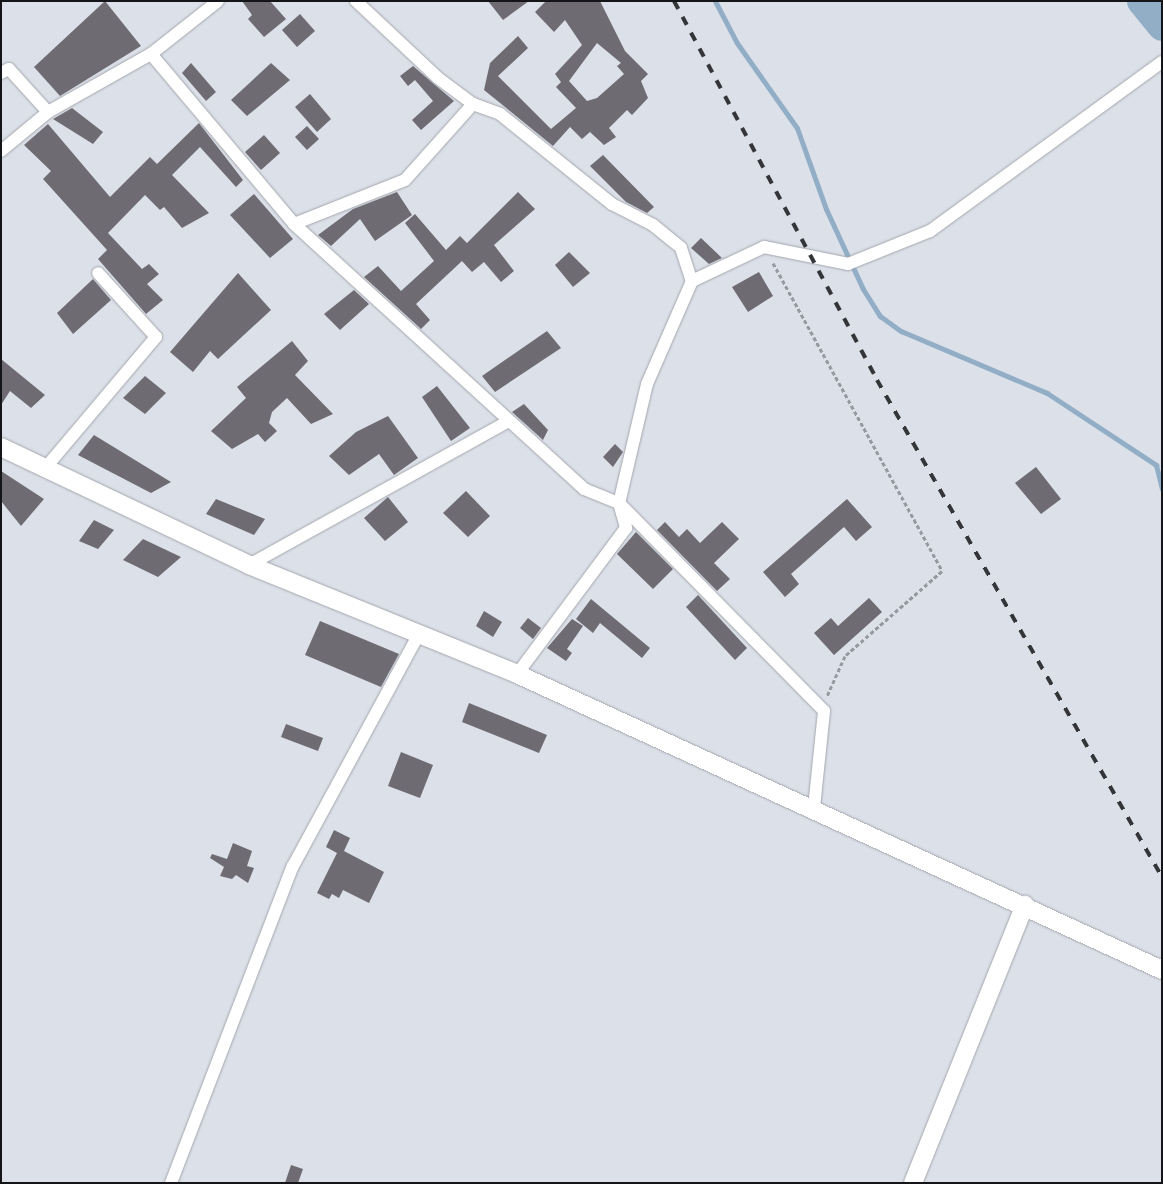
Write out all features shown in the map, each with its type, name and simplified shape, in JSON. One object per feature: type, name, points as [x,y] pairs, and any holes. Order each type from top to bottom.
[{"type":"main road","points":[[1,447],[47,466],[249,565],[420,632],[516,674],[814,807],[1162,970]]},
{"type":"main road","points":[[913,1183],[1025,905]]},
{"type":"street","points":[[1,151],[48,112],[150,54],[218,1]]},
{"type":"street","points":[[356,1],[473,104],[500,114],[612,204],[660,231],[681,248],[692,281]]},
{"type":"street","points":[[150,54],[294,224],[507,422],[584,489],[619,503],[824,711],[814,807]]},
{"type":"street","points":[[516,674],[626,528],[619,503],[643,415],[647,384],[692,281],[764,247],[853,262],[930,230],[1162,62]]},
{"type":"street","points":[[1,73],[9,69],[48,112]]},
{"type":"street","points":[[294,224],[405,180],[473,104]]},
{"type":"street","points":[[47,466],[156,337],[98,273]]},
{"type":"street","points":[[249,565],[507,422]]},
{"type":"street","points":[[170,1183],[293,866],[420,632]]},
{"type":"path","points":[[764,247],[942,571],[845,656],[830,683],[824,711]]},
{"type":"building","points":[[105,1],[141,46],[60,96],[34,67]]},
{"type":"building","points":[[242,1],[270,1],[286,19],[264,37],[248,19],[252,15]]},
{"type":"building","points":[[488,1],[529,1],[503,20]]},
{"type":"building","points":[[546,1],[600,1],[625,51],[648,74],[641,81],[648,98],[632,115],[627,110],[609,128],[616,137],[604,145],[590,132],[582,139],[570,127],[553,146],[484,90],[490,63],[518,36],[528,48],[498,76],[551,129],[576,108],[556,87],[561,82],[555,74],[582,45],[565,20],[554,32],[535,12]],"holes":[[[597,43],[621,63],[617,66],[624,74],[597,98],[587,101],[569,81]]]},
{"type":"building","points":[[300,14],[315,31],[297,47],[282,30]]},
{"type":"building","points":[[191,63],[216,92],[206,101],[182,73]]},
{"type":"building","points":[[271,63],[290,80],[247,116],[231,100]]},
{"type":"building","points":[[413,66],[454,101],[421,130],[412,120],[433,101],[415,80],[408,86],[400,76]]},
{"type":"building","points":[[310,94],[331,119],[317,132],[295,107]]},
{"type":"building","points":[[72,108],[103,132],[93,144],[53,119]]},
{"type":"building","points":[[199,123],[243,180],[236,187],[200,147],[172,175],[209,213],[182,228],[164,207],[160,210],[145,195],[108,233],[142,269],[149,264],[159,274],[147,284],[163,300],[146,314],[98,259],[107,250],[43,179],[51,171],[24,145],[48,124],[110,197],[150,157],[157,164]]},
{"type":"building","points":[[307,126],[319,139],[307,150],[295,137]]},
{"type":"building","points":[[264,135],[280,153],[261,170],[245,152]]},
{"type":"building","points":[[603,155],[654,207],[647,213],[626,202],[590,166]]},
{"type":"building","points":[[397,192],[412,215],[375,241],[360,219],[331,246],[318,235],[353,209]]},
{"type":"building","points":[[518,192],[535,209],[494,245],[514,271],[501,282],[484,262],[472,272],[462,261],[416,304],[430,320],[421,329],[364,277],[378,266],[401,291],[434,261],[405,223],[415,214],[446,250],[460,236],[467,243]]},
{"type":"building","points":[[254,194],[293,239],[270,258],[230,215]]},
{"type":"building","points":[[701,238],[722,258],[709,264],[691,248]]},
{"type":"building","points":[[569,252],[590,273],[573,287],[555,265]]},
{"type":"building","points":[[759,272],[773,296],[748,312],[732,287]]},
{"type":"building","points":[[238,273],[271,310],[218,359],[210,351],[193,372],[170,352]]},
{"type":"building","points":[[93,279],[111,300],[73,334],[57,313]]},
{"type":"building","points":[[354,290],[369,304],[340,330],[324,314]]},
{"type":"building","points":[[547,331],[561,348],[495,392],[482,376]]},
{"type":"building","points":[[292,341],[308,361],[295,375],[333,414],[311,424],[287,398],[272,412],[269,423],[277,431],[265,442],[258,434],[232,449],[211,431],[246,398],[237,387]]},
{"type":"building","points":[[1,359],[45,395],[31,408],[10,391],[1,405]]},
{"type":"building","points":[[145,376],[166,393],[145,414],[123,398]]},
{"type":"building","points":[[437,386],[470,428],[451,441],[422,397]]},
{"type":"building","points":[[524,404],[548,430],[543,440],[512,412]]},
{"type":"building","points":[[388,416],[418,458],[394,475],[379,454],[349,475],[329,456],[356,432]]},
{"type":"building","points":[[94,435],[171,482],[151,493],[78,455]]},
{"type":"building","points":[[615,444],[623,452],[613,467],[603,457]]},
{"type":"building","points":[[1036,467],[1061,499],[1041,514],[1015,483]]},
{"type":"building","points":[[1,471],[44,499],[21,526],[1,501]]},
{"type":"building","points":[[466,491],[490,516],[468,537],[443,513]]},
{"type":"building","points":[[388,497],[408,522],[385,541],[364,518]]},
{"type":"building","points":[[216,499],[265,519],[254,535],[206,514]]},
{"type":"building","points":[[847,499],[872,527],[856,541],[844,527],[791,574],[799,584],[785,597],[763,572]]},
{"type":"building","points":[[94,520],[114,530],[98,549],[79,541]]},
{"type":"building","points":[[665,522],[679,537],[687,529],[700,543],[722,522],[739,539],[714,563],[730,579],[717,591],[657,530]]},
{"type":"building","points":[[636,532],[673,569],[653,589],[617,554]]},
{"type":"building","points":[[143,539],[181,557],[158,577],[123,560]]},
{"type":"building","points":[[698,595],[747,648],[735,660],[686,607]]},
{"type":"building","points":[[869,598],[882,612],[834,655],[814,633],[831,618],[838,626]]},
{"type":"building","points":[[591,599],[650,648],[642,658],[600,623],[593,633],[576,619]]},
{"type":"building","points":[[484,611],[502,622],[493,637],[476,626]]},
{"type":"building","points":[[528,618],[541,628],[533,639],[520,628]]},
{"type":"building","points":[[572,619],[583,626],[567,649],[572,653],[566,661],[547,648]]},
{"type":"building","points":[[320,621],[399,654],[381,687],[305,655]]},
{"type":"building","points":[[469,703],[547,735],[539,753],[462,722]]},
{"type":"building","points":[[286,724],[323,738],[318,751],[281,737]]},
{"type":"building","points":[[401,752],[433,765],[420,798],[388,786]]},
{"type":"building","points":[[334,830],[350,838],[344,851],[384,872],[369,903],[343,890],[339,898],[332,894],[329,899],[317,893],[337,853],[326,847]]},
{"type":"building","points":[[233,843],[252,851],[247,866],[254,868],[248,883],[236,875],[232,879],[220,876],[224,867],[210,858],[212,854],[227,859]]},
{"type":"building","points":[[291,1165],[303,1169],[298,1183],[285,1183]]},
{"type":"waterway","points":[[715,1],[737,43],[797,128],[826,209],[863,289],[880,316],[901,331],[1047,393],[1156,465],[1162,489]]},
{"type":"waterway","points":[[1142,1],[1162,26]]},
{"type":"railway","points":[[674,1],[877,380],[1162,877]]}]
